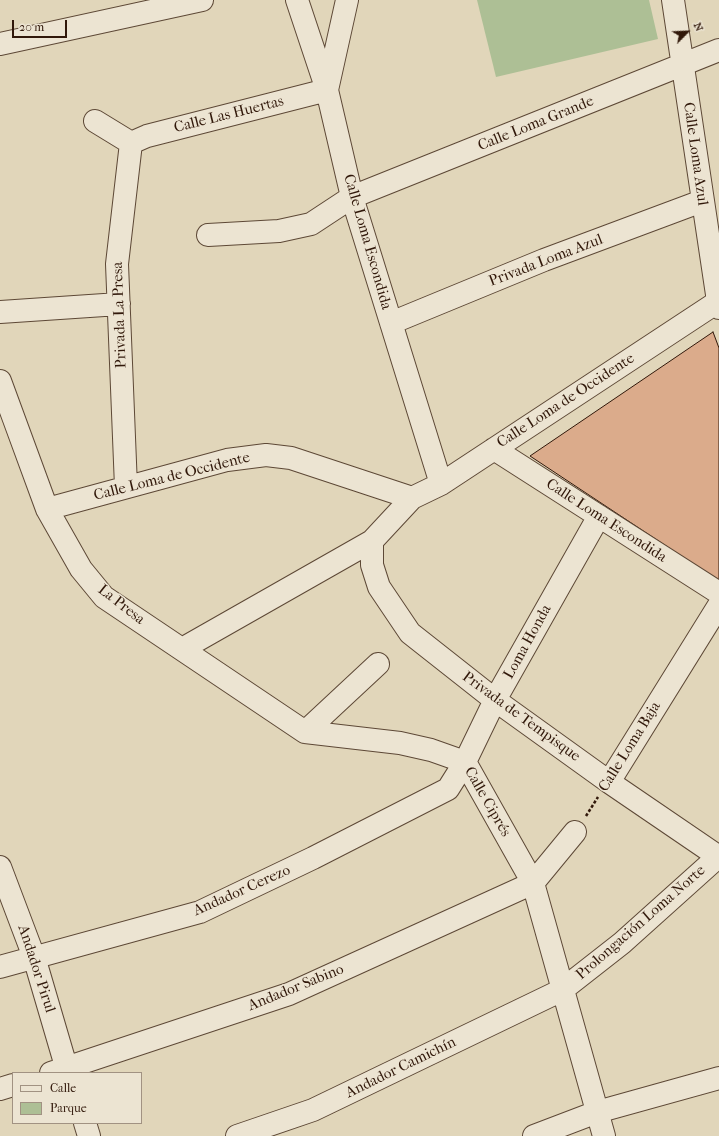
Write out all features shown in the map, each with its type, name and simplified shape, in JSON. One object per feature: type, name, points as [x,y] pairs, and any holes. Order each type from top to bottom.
[{"type":"street","points":[[0,44],[202,0]]},
{"type":"street","name":"Calle Loma Escondida","points":[[297,0],[327,90],[352,197],[441,484]]},
{"type":"street","points":[[327,90],[348,0]]},
{"type":"street","name":"Calle Loma Azul","points":[[673,0],[718,303]]},
{"type":"street","name":"Calle Loma Grande","points":[[208,235],[293,229],[311,224],[352,197],[719,50]]},
{"type":"street","name":"Calle Las Huertas","points":[[131,143],[147,136],[327,90]]},
{"type":"street","points":[[95,121],[131,143]]},
{"type":"street","name":"Privada La Presa","points":[[126,487],[117,264],[131,143]]},
{"type":"street","name":"Privada Loma Azul","points":[[391,323],[544,260],[702,201]]},
{"type":"street","name":"Calle Loma de Occidente","points":[[182,650],[372,540],[412,498],[441,484],[718,303]]},
{"type":"street","points":[[0,312],[119,304]]},
{"type":"street","name":"La Presa","points":[[0,381],[47,509],[81,570],[104,597],[182,650]]},
{"type":"street","name":"Calle Loma Escondida","points":[[494,449],[719,593]]},
{"type":"street","name":"Calle Loma de Occidente","points":[[47,509],[126,487],[151,482],[227,460],[266,455],[291,458],[412,498]]},
{"type":"street","name":"Loma Honda","points":[[448,789],[465,762],[495,700],[599,516]]},
{"type":"street","name":"Privada de Tempisque","points":[[372,540],[372,565],[379,587],[410,633],[495,700],[609,782],[719,857]]},
{"type":"street","name":"Calle Loma Baja","points":[[609,782],[719,605]]},
{"type":"street","name":"Calle Ciprés","points":[[182,650],[305,732],[400,743],[431,750],[465,762],[533,883],[604,1136]]},
{"type":"street","points":[[305,732],[378,664]]},
{"type":"street","name":"Andador Cerezo","points":[[0,967],[200,912],[314,858],[448,789]]},
{"type":"street","points":[[533,883],[575,832]]},
{"type":"street","name":"Prolongación Loma Norte","points":[[562,990],[622,943],[719,857]]},
{"type":"street","name":"Andador Pirul","points":[[0,867],[34,957],[62,1071]]},
{"type":"street","name":"Andador Sabino","points":[[62,1071],[289,994],[533,883]]},
{"type":"street","name":"Andador Camichín","points":[[237,1136],[314,1110],[562,990]]},
{"type":"street","points":[[534,1136],[597,1112],[719,1078]]},
{"type":"street","points":[[0,1089],[12,1085]]},
{"type":"street","points":[[85,1124],[89,1136]]},
{"type":"path","name":"Calle Loma Baja","points":[[575,832],[609,782]]},
{"type":"green space","points":[[477,0],[649,0],[658,39],[496,77]]},
{"type":"building","points":[[713,332],[719,348],[719,581],[530,456]]}]
